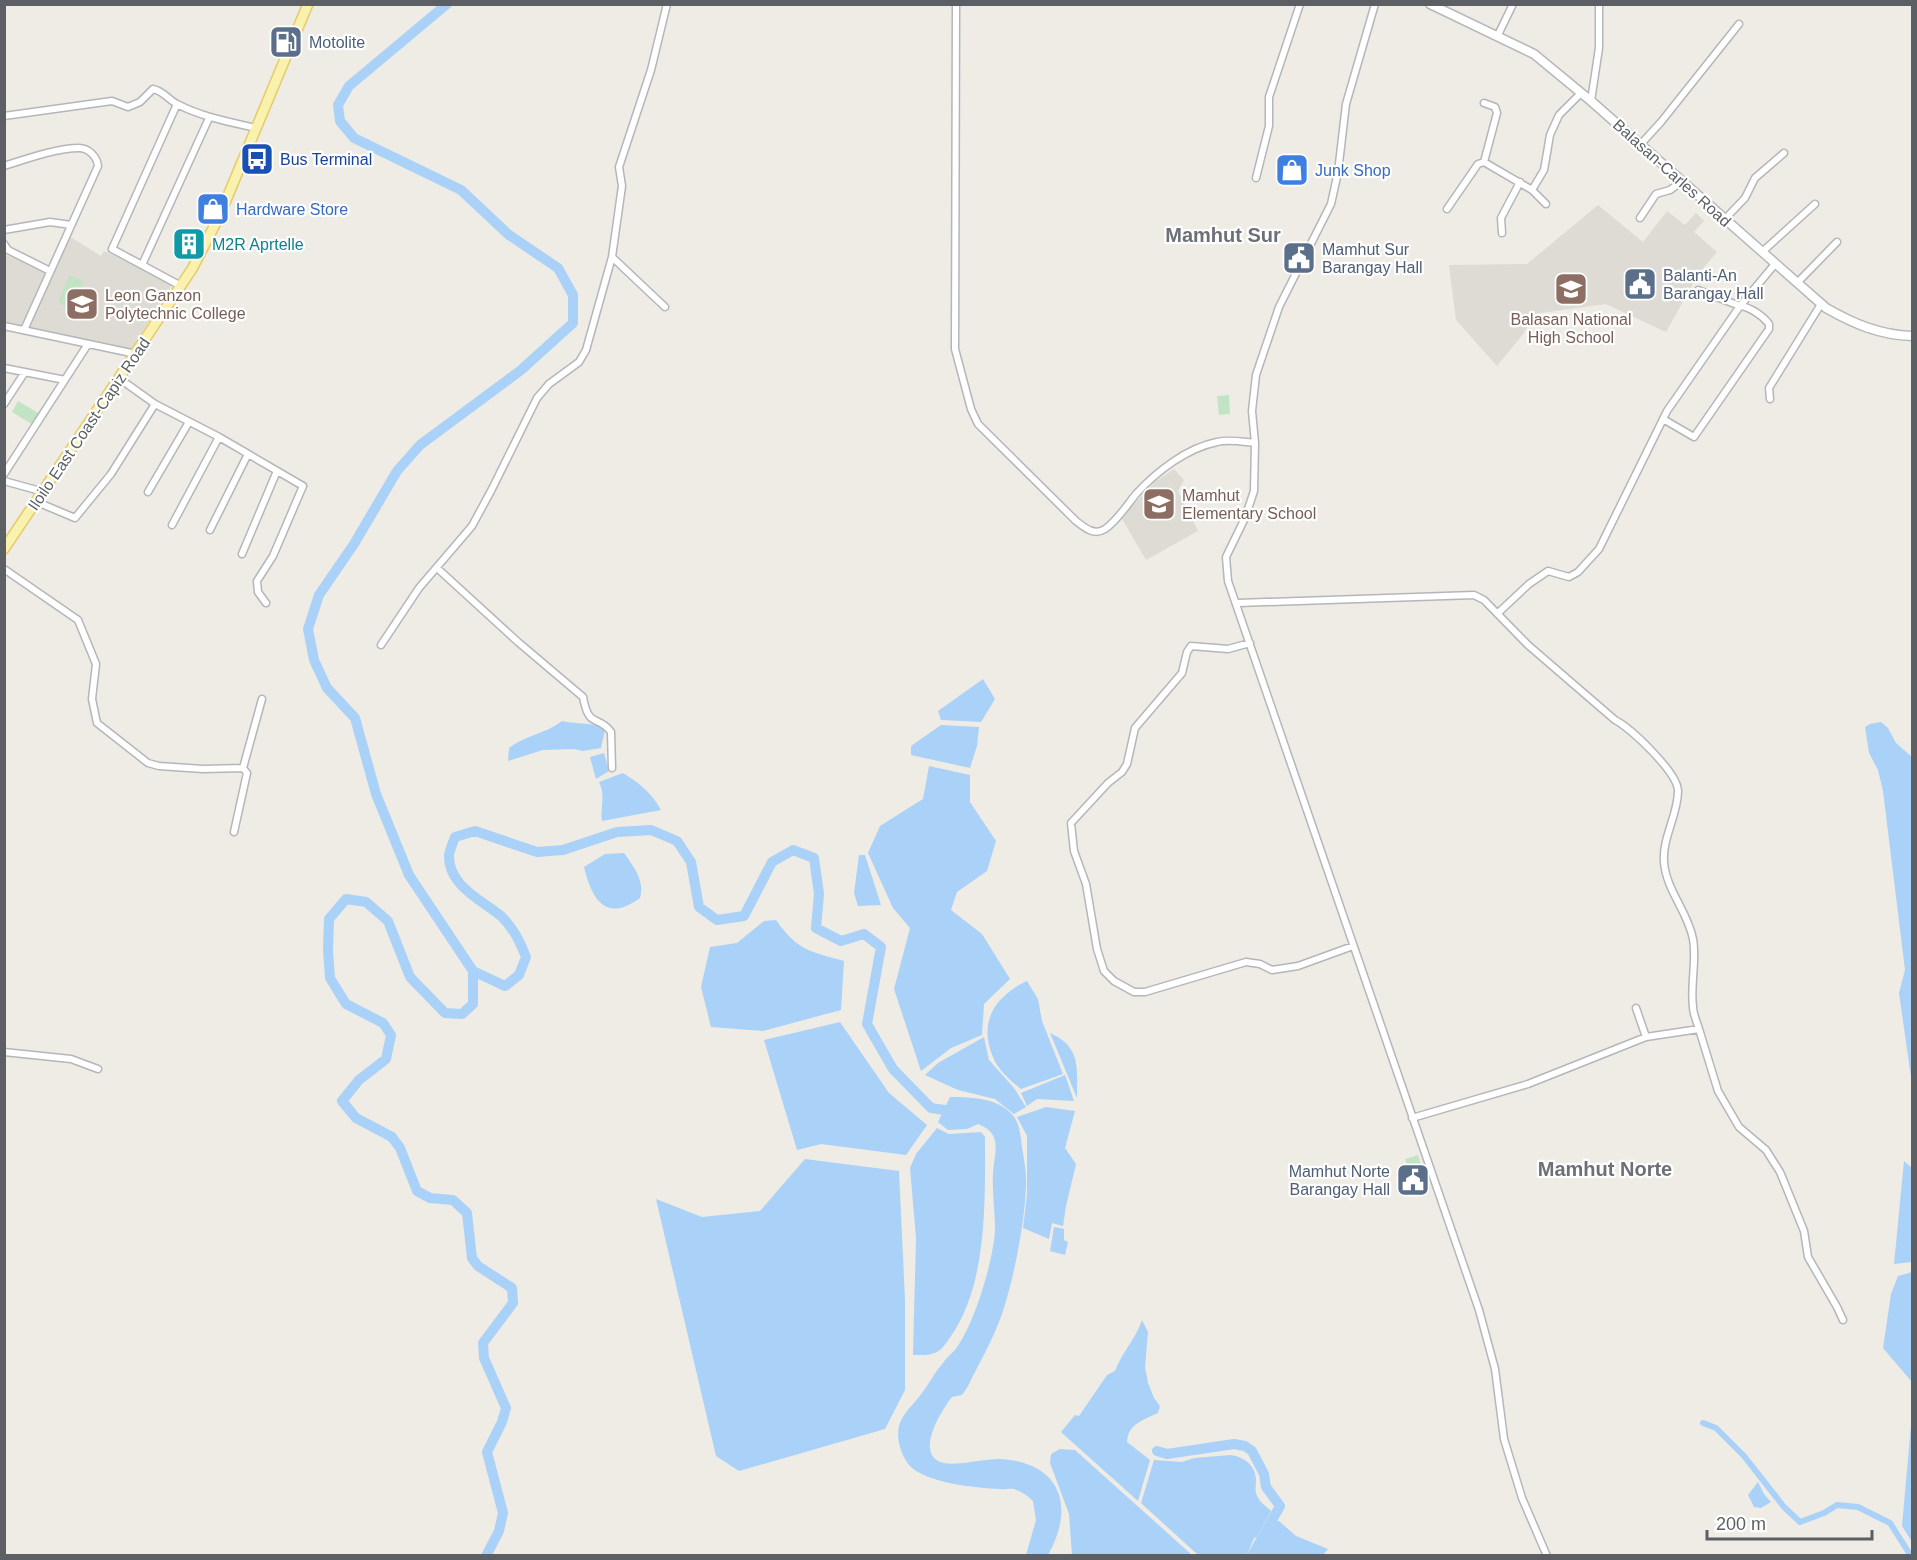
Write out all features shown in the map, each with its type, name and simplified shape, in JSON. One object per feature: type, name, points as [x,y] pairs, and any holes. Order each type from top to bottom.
[{"type":"main road","name":"Iloilo East Coast-Capiz Road","points":[[4,549],[192,269],[219,217],[308,4]]},
{"type":"main road","name":"Balasan-Carles Road","points":[[1435,5],[1534,54],[1591,101],[1821,304],[1852,323],[1880,333],[1912,336]]},
{"type":"street","points":[[381,645],[419,588],[472,526],[537,398],[549,384],[579,362],[586,350],[612,257],[622,186],[619,167],[651,69],[667,4]]},
{"type":"street","points":[[956,4],[955,349],[971,409],[978,424],[1076,521],[1088,530],[1096,532],[1106,529],[1141,489],[1170,464],[1195,449],[1218,441],[1255,443]]},
{"type":"street","points":[[1256,178],[1269,126],[1269,97],[1300,4]]},
{"type":"street","points":[[1375,4],[1346,104],[1338,172],[1331,204],[1279,306],[1256,375],[1252,411],[1255,443],[1254,491],[1245,518],[1226,556],[1228,581],[1238,603],[1490,1344],[1504,1439],[1522,1498],[1547,1556]]},
{"type":"street","points":[[1498,35],[1513,4]]},
{"type":"street","points":[[1591,101],[1599,48],[1599,4]]},
{"type":"street","points":[[1640,145],[1739,24]]},
{"type":"street","points":[[4,116],[112,101],[128,107],[140,102],[153,89],[158,90],[177,104],[209,118],[256,128]]},
{"type":"street","points":[[1532,190],[1544,170],[1550,135],[1558,115],[1581,93]]},
{"type":"street","points":[[1484,103],[1495,107],[1497,113],[1484,162]]},
{"type":"street","points":[[177,104],[112,249],[181,286]]},
{"type":"street","points":[[142,265],[209,118]]},
{"type":"street","points":[[4,166],[34,156],[81,148],[92,154],[98,166],[24,330]]},
{"type":"street","points":[[1724,220],[1745,198],[1755,178],[1784,153]]},
{"type":"street","points":[[1447,209],[1478,164],[1484,162],[1532,190],[1546,204]]},
{"type":"street","points":[[1502,233],[1501,218],[1520,182]]},
{"type":"street","points":[[1640,218],[1656,194],[1670,190],[1681,182]]},
{"type":"street","points":[[1762,252],[1815,204]]},
{"type":"street","points":[[4,230],[50,222],[70,225]]},
{"type":"street","points":[[1797,283],[1837,243]]},
{"type":"street","points":[[4,244],[8,250],[50,271]]},
{"type":"street","points":[[612,257],[665,307]]},
{"type":"street","points":[[1498,613],[1529,584],[1548,571],[1569,577],[1578,572],[1599,549],[1663,419],[1704,354],[1775,264]]},
{"type":"street","points":[[1663,419],[1694,437],[1769,329],[1767,320],[1747,307],[1698,290]]},
{"type":"street","points":[[1770,399],[1769,388],[1821,304]]},
{"type":"street","points":[[4,326],[136,354]]},
{"type":"street","points":[[4,474],[88,344]]},
{"type":"street","points":[[4,368],[65,380]]},
{"type":"street","points":[[4,404],[25,372]]},
{"type":"street","points":[[120,379],[155,404],[219,437],[303,486],[273,556],[257,581],[258,592],[266,603]]},
{"type":"street","points":[[37,502],[75,518],[111,474],[155,404]]},
{"type":"street","points":[[148,492],[189,422]]},
{"type":"street","points":[[172,525],[219,437]]},
{"type":"street","points":[[210,530],[248,454]]},
{"type":"street","points":[[242,554],[277,471]]},
{"type":"street","points":[[4,481],[44,492]]},
{"type":"street","points":[[437,568],[518,642],[583,697],[586,712],[593,721],[609,728],[611,732],[612,768]]},
{"type":"street","points":[[4,569],[78,620],[96,664],[92,699],[97,723],[148,763],[203,769],[243,768],[247,772],[234,832]]},
{"type":"street","points":[[1238,603],[1474,595],[1484,600],[1528,645],[1615,720],[1622,723],[1652,752],[1674,778],[1678,789],[1664,863],[1671,888],[1693,936],[1696,963],[1693,1008],[1718,1091],[1739,1127],[1766,1150],[1780,1172],[1804,1231],[1808,1257],[1843,1320]]},
{"type":"street","points":[[1250,643],[1228,650],[1191,646],[1187,651],[1182,673],[1135,728],[1127,764],[1122,772],[1108,783],[1071,823],[1074,851],[1086,884],[1097,949],[1104,971],[1114,981],[1134,992],[1145,992],[1246,962],[1260,964],[1272,970],[1298,966],[1353,946]]},
{"type":"street","points":[[243,768],[262,699]]},
{"type":"street","points":[[1636,1008],[1646,1037]]},
{"type":"street","points":[[1412,1118],[1528,1084],[1646,1037],[1699,1029]]},
{"type":"street","points":[[4,1052],[71,1059],[98,1069]]},
{"type":"shaded area","name":"Balasan National High School","points":[[1598,205],[1643,242],[1667,211],[1685,225],[1696,213],[1704,221],[1694,232],[1717,252],[1699,273],[1666,332],[1606,304],[1533,314],[1524,333],[1497,366],[1456,320],[1449,265],[1527,264]]},
{"type":"shaded area","name":"Leon Ganzon Polytechnic College","points":[[69,236],[101,256],[104,251],[173,284],[131,350],[5,323],[4,254],[48,272]]},
{"type":"shaded area","name":"Mamhut Elementary School","points":[[1174,469],[1184,480],[1178,491],[1198,531],[1146,560],[1121,517],[1156,481]]},
{"type":"green space","points":[[69,275],[84,281],[73,309],[58,303]]},
{"type":"green space","points":[[1229,395],[1230,414],[1219,415],[1217,396]]},
{"type":"green space","points":[[18,401],[40,414],[33,425],[12,412]]},
{"type":"green space","points":[[1418,1155],[1424,1175],[1411,1179],[1405,1159]]},
{"type":"water","points":[[983,679],[995,699],[981,722],[941,720],[938,711]]},
{"type":"water","points":[[562,721],[590,724],[605,730],[601,748],[583,751],[543,750],[508,761],[509,748]]},
{"type":"water","points":[[1881,722],[1888,728],[1896,743],[1912,757],[1912,1084],[1899,993],[1905,970],[1883,791],[1878,770],[1869,753],[1865,727]]},
{"type":"water","points":[[941,725],[979,727],[977,746],[970,768],[911,755],[911,746]]},
{"type":"water","points":[[604,753],[609,771],[596,779],[590,757]]},
{"type":"water","points":[[929,766],[970,775],[970,802],[996,841],[987,871],[957,892],[951,910],[982,934],[1010,979],[984,1004],[982,1035],[951,1048],[921,1071],[894,989],[910,928],[893,908],[868,853],[880,826],[923,799]]},
{"type":"water","points":[[623,773],[645,789],[661,810],[602,821],[602,792],[599,782]]},
{"type":"water","points":[[624,853],[640,880],[640,898],[628,905],[609,908],[596,898],[584,867],[605,854]]},
{"type":"water","points":[[859,855],[865,855],[881,905],[858,906],[854,893]]},
{"type":"water","points":[[776,920],[798,944],[822,955],[844,961],[841,1010],[763,1031],[711,1027],[701,987],[710,947],[737,943],[764,921]]},
{"type":"water","points":[[1027,981],[1038,999],[1042,1021],[1063,1074],[1021,1089],[995,1061],[987,1032],[992,1011],[998,1002]]},
{"type":"water","points":[[840,1022],[889,1093],[927,1125],[906,1155],[821,1144],[797,1150],[764,1040]]},
{"type":"water","points":[[1050,1033],[1067,1045],[1075,1059],[1077,1098]]},
{"type":"water","points":[[984,1037],[989,1060],[1014,1088],[1026,1107],[1014,1114],[995,1099],[958,1090],[925,1075],[938,1063]]},
{"type":"water","points":[[1065,1075],[1074,1101],[1037,1099],[1027,1106],[1021,1093]]},
{"type":"water","points":[[950,1097],[987,1100],[1004,1107],[1011,1113],[1020,1133],[1026,1188],[1018,1252],[1002,1314],[967,1388],[962,1395],[952,1397],[936,1422],[930,1443],[931,1452],[935,1459],[949,1464],[999,1459],[1020,1462],[1036,1468],[1049,1478],[1057,1489],[1061,1503],[1061,1519],[1048,1555],[1026,1555],[1036,1520],[1033,1501],[1027,1496],[1014,1489],[965,1486],[927,1476],[909,1465],[899,1441],[898,1431],[902,1418],[955,1350],[969,1325],[982,1292],[994,1242],[993,1181],[996,1144],[991,1133],[978,1124],[967,1129],[948,1130],[938,1122]]},
{"type":"water","points":[[1046,1107],[1075,1111],[1065,1148],[1076,1164],[1063,1226],[1052,1223],[1049,1239],[1023,1228],[1027,1195],[1027,1136],[1017,1117]]},
{"type":"water","points":[[937,1128],[949,1134],[981,1132],[985,1137],[982,1240],[972,1291],[963,1315],[951,1336],[937,1352],[913,1355],[916,1238],[910,1168],[916,1154]]},
{"type":"water","points":[[805,1159],[899,1171],[905,1300],[905,1390],[885,1429],[739,1471],[716,1456],[656,1199],[702,1217],[760,1211]]},
{"type":"water","points":[[1904,1161],[1912,1168],[1912,1262],[1894,1264]]},
{"type":"water","points":[[1054,1227],[1064,1229],[1064,1240],[1068,1242],[1065,1255],[1050,1251]]},
{"type":"water","points":[[1912,1272],[1912,1382],[1883,1348],[1891,1294],[1898,1276]]},
{"type":"water","points":[[1142,1320],[1148,1332],[1145,1367],[1148,1383],[1160,1406],[1158,1413],[1137,1423],[1128,1436],[1127,1442],[1150,1460],[1138,1501],[1061,1432],[1075,1415],[1079,1416],[1107,1375],[1115,1371]]},
{"type":"water","points":[[1912,1425],[1912,1542],[1902,1526]]},
{"type":"water","points":[[1060,1449],[1075,1450],[1192,1555],[1072,1555],[1069,1514],[1050,1463],[1051,1454]]},
{"type":"water","points":[[1231,1455],[1244,1460],[1254,1470],[1257,1496],[1271,1511],[1257,1537],[1254,1538],[1247,1555],[1198,1555],[1141,1503],[1154,1460],[1182,1462],[1194,1458]]},
{"type":"water","points":[[1758,1482],[1771,1502],[1761,1508],[1754,1507],[1748,1495]]},
{"type":"water","points":[[1277,1521],[1296,1536],[1328,1549],[1323,1555],[1257,1555]]},
{"type":"waterway","points":[[447,4],[349,86],[338,105],[340,121],[354,138],[461,190],[509,235],[558,268],[573,295],[573,323],[521,370],[420,445],[397,471],[354,544],[319,595],[308,629],[314,660],[327,688],[355,718],[376,794],[409,875],[473,971],[505,986],[519,975],[526,957],[516,936],[502,917],[468,891],[454,875],[449,855],[455,837],[475,831],[537,852],[563,850],[617,832],[651,830],[677,841],[691,862],[699,907],[717,920],[744,916],[772,862],[793,850],[814,858],[819,894],[816,928],[841,941],[864,934],[881,947],[867,1024],[893,1069],[931,1108],[958,1112]]},
{"type":"waterway","points":[[473,971],[473,1004],[462,1014],[445,1013],[410,977],[388,921],[366,902],[346,899],[329,919],[330,978],[346,1004],[383,1023],[391,1035],[386,1059],[359,1080],[342,1101],[356,1118],[392,1137],[400,1148],[417,1191],[430,1198],[453,1200],[467,1213],[472,1258],[478,1266],[512,1288],[513,1303],[483,1343],[484,1358],[506,1408],[502,1422],[487,1452],[503,1513],[499,1531],[486,1556]]},
{"type":"waterway","points":[[1703,1423],[1716,1428],[1744,1456],[1784,1507],[1800,1522],[1824,1513],[1837,1505],[1858,1507],[1890,1523],[1911,1556]]},
{"type":"waterway","points":[[1157,1451],[1167,1454],[1234,1444],[1245,1446],[1252,1451],[1264,1474],[1266,1487],[1280,1506],[1252,1556]]},
{"type":"place","name":"Motolite","points":[[286,42]]},
{"type":"place","name":"Bus Terminal","points":[[257,159]]},
{"type":"place","name":"Junk Shop","points":[[1292,170]]},
{"type":"place","name":"Hardware Store","points":[[213,209]]},
{"type":"place","name":"M2R Aprtelle","points":[[189,244]]},
{"type":"place","name":"Mamhut Sur Barangay Hall","points":[[1299,258]]},
{"type":"place","name":"Balanti-An Barangay Hall","points":[[1640,284]]},
{"type":"place","name":"Balasan National High School","points":[[1571,289]]},
{"type":"place","name":"Leon Ganzon Polytechnic College","points":[[82,304]]},
{"type":"place","name":"Mamhut Elementary School","points":[[1159,504]]},
{"type":"place","name":"Mamhut Norte Barangay Hall","points":[[1413,1180]]},
{"type":"district","name":"Mamhut Sur","points":[[1223,235]]},
{"type":"district","name":"Mamhut Norte","points":[[1605,1169]]}]
